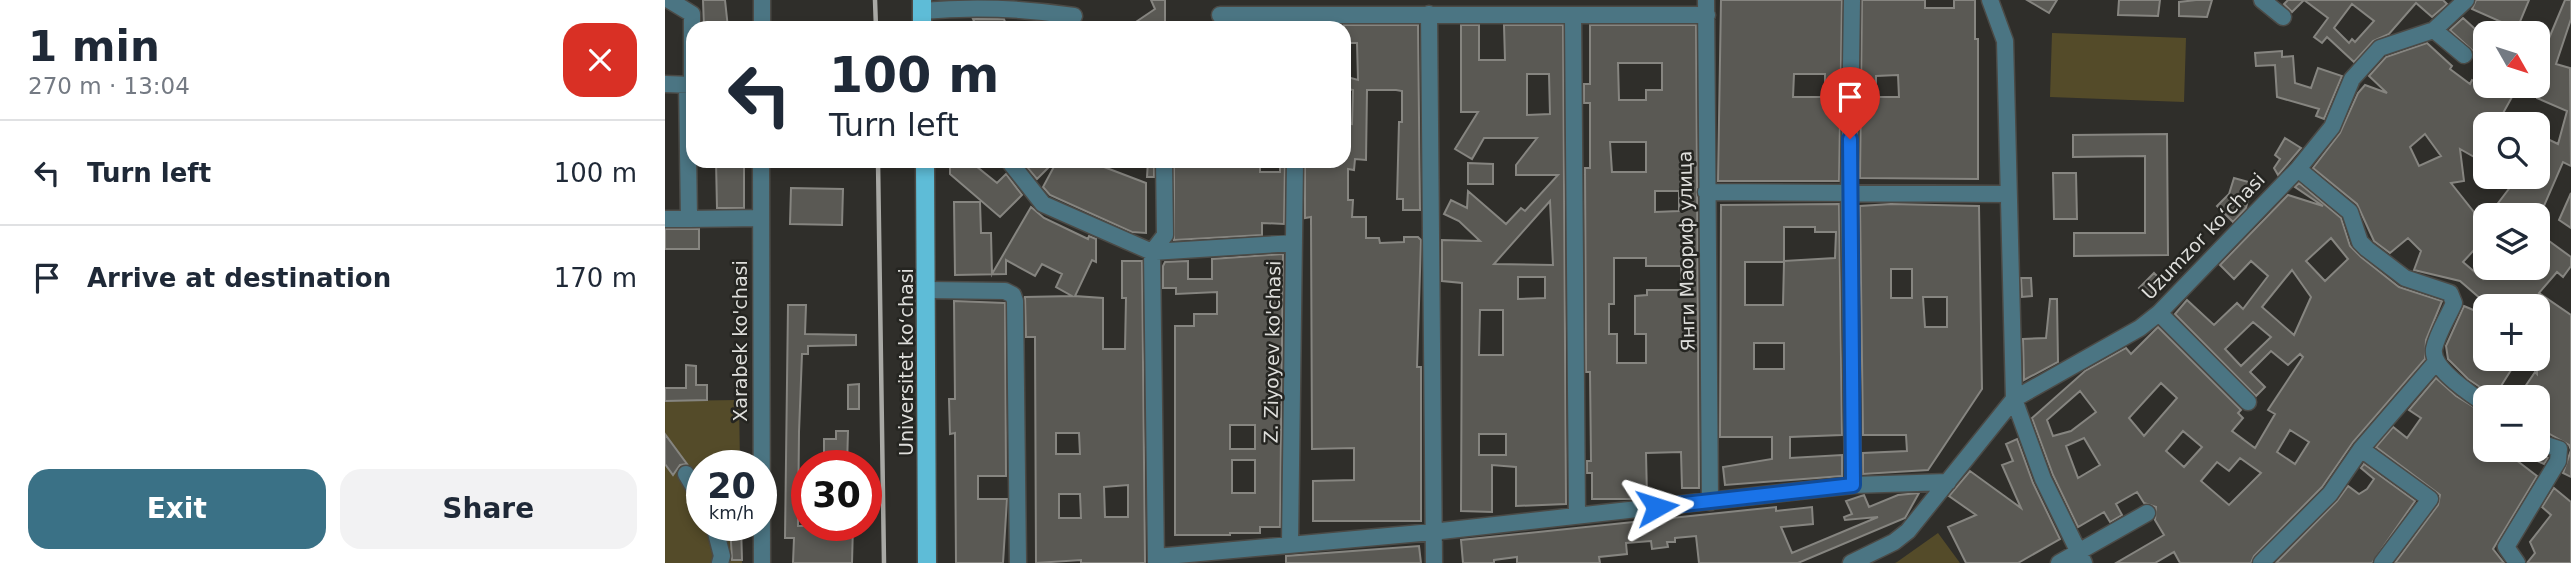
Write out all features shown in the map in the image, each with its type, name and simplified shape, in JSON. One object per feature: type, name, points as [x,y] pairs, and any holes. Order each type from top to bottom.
[{"type":"main road","name":"Universitet kо‘chasi","points":[[925,168],[927,563]]},
{"type":"street","points":[[669,0],[691,14],[691,21]]},
{"type":"street","points":[[762,0],[762,21]]},
{"type":"street","points":[[1852,0],[1849,195],[1853,485]]},
{"type":"street","points":[[1990,0],[2005,41],[2014,398],[2043,479],[2081,558]]},
{"type":"street","points":[[2262,0],[2283,18]]},
{"type":"street","name":"Uzumzor koʻchasi","points":[[1851,563],[1902,537],[2014,398],[2140,328],[2159,313],[2298,169],[2332,127],[2352,79],[2380,48],[2434,30],[2466,0]]},
{"type":"street","points":[[922,13],[962,7],[1022,8],[1074,16]]},
{"type":"street","points":[[1220,15],[1297,21],[1429,14],[1573,17],[1707,8]]},
{"type":"street","name":"Янги Маориф улица","points":[[1707,8],[1706,192],[1710,502]]},
{"type":"street","points":[[1429,14],[1434,563]]},
{"type":"street","points":[[1573,17],[1577,515]]},
{"type":"street","points":[[2434,30],[2464,55]]},
{"type":"street","points":[[665,84],[686,79]]},
{"type":"street","points":[[689,219],[690,168]]},
{"type":"street","name":"Xarabek ko'chasi","points":[[761,168],[762,563]]},
{"type":"street","points":[[1015,168],[1043,204],[1152,252],[1294,243]]},
{"type":"street","points":[[1164,168],[1165,235],[1152,252],[1156,560],[1290,543],[1432,532],[1853,485],[1948,482]]},
{"type":"street","name":"Z. Ziyoyev ko'chasi","points":[[1290,543],[1295,168]]},
{"type":"street","points":[[2298,169],[2350,212],[2360,242],[2367,249],[2405,278],[2450,293],[2454,303],[2434,350],[2437,362],[2454,381],[2473,395]]},
{"type":"street","points":[[1706,192],[2007,194]]},
{"type":"street","points":[[665,219],[761,218]]},
{"type":"street","points":[[927,290],[1005,291],[1013,295],[1016,301],[1018,563]]},
{"type":"street","points":[[2159,313],[2248,402]]},
{"type":"street","points":[[2261,563],[2330,494],[2361,449],[2437,362]]},
{"type":"street","points":[[2517,563],[2506,547],[2565,448]]},
{"type":"street","points":[[2361,449],[2430,499],[2382,563]]},
{"type":"street","points":[[2059,563],[2081,558],[2147,513]]},
{"type":"street","points":[[718,541],[722,556],[720,563]]},
{"type":"shaded area","points":[[2052,33],[2186,38],[2184,102],[2050,97]]},
{"type":"shaded area","points":[[739,400],[740,450],[686,450],[686,541],[741,541],[742,563],[665,563],[665,401]]},
{"type":"shaded area","points":[[1938,533],[1960,563],[1895,563],[1897,562]]},
{"type":"building","points":[[703,0],[725,0],[727,21],[704,21]]},
{"type":"building","points":[[1151,0],[1165,0],[1165,21],[1137,21],[1155,9]]},
{"type":"building","points":[[1721,0],[1842,0],[1839,181],[1718,181]],"holes":[[[1794,74],[1825,74],[1825,97],[1793,97]]]},
{"type":"building","points":[[1862,0],[1925,0],[1925,8],[1954,8],[1954,0],[1975,0],[1975,39],[1978,39],[1978,179],[1860,178]],"holes":[[[1898,75],[1899,97],[1876,97],[1876,76]]]},
{"type":"building","points":[[2027,0],[2057,0],[2049,13]]},
{"type":"building","points":[[2119,0],[2160,0],[2158,16],[2118,15]]},
{"type":"building","points":[[2212,0],[2207,17],[2179,16],[2179,2]]},
{"type":"building","points":[[2288,0],[2304,0],[2292,12],[2284,4]]},
{"type":"building","points":[[2304,0],[2443,0],[2447,4],[2432,17],[2416,3],[2389,34],[2373,41],[2354,62],[2327,37],[2322,43],[2314,37],[2328,18]],"holes":[[[2352,4],[2374,21],[2355,42],[2352,39],[2349,43],[2334,28]]]},
{"type":"building","points":[[2476,0],[2529,0],[2520,21],[2499,21],[2472,9]]},
{"type":"building","points":[[2565,0],[2571,0],[2571,19],[2556,64],[2570,68],[2571,166],[2563,162],[2545,203],[2498,203],[2509,189],[2550,189],[2550,140],[2558,144],[2567,111],[2537,98],[2550,98],[2550,36]]},
{"type":"building","points":[[2463,18],[2473,27],[2473,51],[2450,30]]},
{"type":"building","points":[[973,19],[1005,21],[974,21]]},
{"type":"building","points":[[1351,25],[1418,25],[1420,210],[1403,210],[1403,199],[1397,199],[1402,91],[1396,90],[1367,90],[1366,160],[1355,159],[1354,170],[1348,169],[1348,200],[1353,200],[1352,217],[1366,217],[1366,238],[1379,238],[1380,243],[1404,242],[1404,237],[1418,237],[1421,240],[1417,367],[1421,367],[1421,521],[1313,521],[1313,481],[1354,480],[1354,448],[1312,449],[1311,217],[1305,218],[1305,168],[1351,168],[1351,78],[1358,80],[1357,43],[1351,43]]},
{"type":"building","points":[[1461,25],[1479,25],[1479,60],[1505,60],[1504,25],[1563,25],[1566,504],[1516,506],[1516,467],[1492,465],[1492,512],[1461,511],[1462,283],[1442,281],[1442,240],[1480,241],[1459,221],[1444,214],[1451,200],[1467,208],[1468,191],[1506,224],[1521,208],[1525,211],[1558,175],[1516,175],[1516,165],[1537,138],[1484,138],[1472,159],[1455,149],[1478,112],[1461,112]],"holes":[[[1527,74],[1549,74],[1550,114],[1527,115]],[[1550,201],[1553,265],[1494,264]],[[1518,277],[1545,277],[1545,298],[1518,299]],[[1480,310],[1503,310],[1503,355],[1479,355]],[[1479,434],[1506,434],[1506,455],[1479,455]]]},
{"type":"building","points":[[1590,25],[1696,25],[1699,488],[1682,488],[1681,452],[1646,453],[1647,497],[1592,499],[1592,473],[1587,473],[1587,461],[1591,461],[1590,372],[1586,372],[1585,168],[1590,168],[1590,103],[1584,103],[1584,84],[1590,84]],"holes":[[[1618,63],[1662,63],[1662,90],[1646,90],[1646,100],[1619,100]],[[1610,142],[1646,142],[1646,172],[1612,172]],[[1655,191],[1679,191],[1679,211],[1655,212]],[[1614,258],[1646,258],[1646,266],[1681,266],[1682,290],[1647,290],[1647,295],[1635,296],[1635,334],[1646,334],[1646,363],[1617,363],[1617,334],[1609,334],[1609,304],[1614,304]]]},
{"type":"building","points":[[2427,43],[2452,66],[2450,69],[2470,84],[2473,80],[2473,98],[2511,98],[2504,112],[2473,112],[2473,156],[2460,149],[2464,181],[2451,183],[2473,211],[2473,251],[2463,262],[2473,270],[2473,280],[2550,280],[2550,242],[2571,257],[2571,266],[2563,277],[2557,272],[2540,294],[2475,294],[2460,281],[2414,270],[2421,251],[2408,238],[2390,253],[2374,241],[2357,204],[2313,168],[2340,133],[2358,93],[2365,85],[2387,93],[2369,76],[2386,57]],"holes":[[[2425,134],[2441,156],[2419,166],[2410,147]]]},
{"type":"building","points":[[2282,51],[2282,57],[2293,56],[2295,83],[2311,88],[2318,68],[2342,76],[2324,119],[2316,116],[2319,109],[2277,97],[2275,65],[2256,66],[2255,53]]},
{"type":"building","points":[[2167,134],[2168,255],[2074,256],[2074,233],[2145,233],[2145,156],[2073,157],[2073,135]]},
{"type":"building","points":[[2285,138],[2301,148],[2278,175],[2274,168],[2280,159],[2275,155]]},
{"type":"building","points":[[1468,163],[1493,164],[1493,184],[1468,184]]},
{"type":"building","points":[[716,168],[744,168],[744,208],[717,208]]},
{"type":"building","points":[[950,168],[978,168],[997,183],[1006,174],[1022,195],[1000,217],[950,174]]},
{"type":"building","points":[[1028,168],[1048,168],[1037,179]]},
{"type":"building","points":[[1053,168],[1107,168],[1146,183],[1146,233],[1132,232],[1050,195],[1043,187]]},
{"type":"building","points":[[1148,168],[1154,168],[1154,177],[1147,177]]},
{"type":"building","points":[[1174,168],[1260,168],[1260,172],[1280,172],[1280,168],[1285,168],[1284,224],[1262,223],[1262,235],[1174,240]]},
{"type":"building","points":[[2053,173],[2076,173],[2077,219],[2054,219]]},
{"type":"building","points":[[2234,178],[2252,183],[2246,208],[2233,222],[2217,206],[2229,194]]},
{"type":"building","points":[[2299,183],[2341,218],[2350,246],[2399,287],[2442,301],[2426,340],[2425,359],[2353,442],[2322,487],[2254,556],[2251,563],[2180,563],[2174,552],[2155,563],[2116,563],[2164,535],[2155,520],[2156,507],[2144,503],[2137,492],[2116,504],[2122,515],[2110,522],[2104,512],[2078,527],[2053,475],[2032,418],[2085,371],[2126,348],[2131,354],[2158,327],[2241,410],[2238,413],[2243,418],[2232,431],[2255,448],[2275,414],[2268,410],[2303,357],[2300,354],[2288,365],[2271,351],[2250,372],[2265,387],[2256,396],[2175,314],[2187,300],[2214,325],[2237,303],[2243,309],[2268,276],[2251,261],[2234,279],[2220,265],[2288,195],[2323,206],[2295,187]],"holes":[[[2331,238],[2348,259],[2325,281],[2306,261]],[[2292,270],[2311,297],[2294,335],[2262,307]],[[2253,322],[2271,337],[2241,366],[2225,349]],[[2161,383],[2177,398],[2144,436],[2129,418]],[[2080,391],[2096,412],[2071,431],[2053,436],[2047,420]],[[2290,430],[2309,442],[2295,464],[2277,452]],[[2183,431],[2202,447],[2184,467],[2166,451]],[[2084,438],[2100,465],[2078,478],[2066,446]],[[2240,458],[2261,473],[2229,505],[2201,481],[2217,462],[2229,471]]]},
{"type":"building","points":[[791,188],[843,189],[842,225],[790,224]]},
{"type":"building","points":[[2571,193],[2571,228],[2559,220]]},
{"type":"building","points":[[954,202],[980,202],[981,233],[991,233],[992,274],[1031,207],[1044,218],[1088,239],[1089,236],[1096,239],[1096,262],[1092,260],[1075,296],[1103,298],[1103,349],[1125,349],[1126,298],[1122,298],[1122,261],[1142,261],[1145,563],[1081,563],[1081,560],[1036,563],[1035,337],[1026,337],[1025,297],[1072,296],[1056,287],[1062,274],[1042,264],[1035,276],[1006,260],[1006,274],[955,275]],"holes":[[[1056,433],[1079,433],[1080,454],[1056,454]],[[1128,485],[1128,517],[1105,517],[1104,487]],[[1059,494],[1080,494],[1081,518],[1059,518]]]},
{"type":"building","points":[[1839,204],[1842,435],[1790,437],[1790,458],[1842,455],[1842,476],[1725,485],[1723,467],[1772,459],[1772,437],[1720,437],[1721,205]],"holes":[[[1784,227],[1815,227],[1815,232],[1836,232],[1835,258],[1784,261]],[[1745,262],[1784,262],[1783,305],[1745,305]],[[1754,343],[1784,343],[1784,369],[1754,369]]]},
{"type":"building","points":[[1860,206],[1979,206],[1982,389],[1928,470],[1863,474],[1863,453],[1907,451],[1906,435],[1863,435]],"holes":[[[1891,269],[1912,269],[1912,298],[1891,298]],[[1923,297],[1947,297],[1947,327],[1925,327]]]},
{"type":"building","points":[[665,229],[699,229],[699,249],[665,249]]},
{"type":"building","points":[[1283,254],[1280,527],[1260,527],[1260,533],[1175,535],[1175,326],[1194,326],[1194,314],[1217,314],[1217,292],[1176,294],[1176,288],[1163,288],[1163,266],[1165,262],[1188,261],[1188,279],[1212,279],[1212,259]],"holes":[[[1230,425],[1255,425],[1255,449],[1230,449]],[[1232,460],[1255,460],[1255,493],[1232,493]]]},
{"type":"building","points":[[2154,273],[2163,282],[2148,298],[2139,288]]},
{"type":"building","points":[[2021,278],[2031,278],[2032,296],[2022,297]]},
{"type":"building","points":[[2050,299],[2057,299],[2058,362],[2024,380],[2023,339],[2046,338]]},
{"type":"building","points":[[954,301],[1005,303],[1006,476],[978,476],[978,499],[1007,499],[1003,563],[956,563],[955,433],[950,434],[949,399],[955,399]]},
{"type":"building","points":[[2550,301],[2571,315],[2571,450],[2569,445],[2550,434],[2550,385],[2526,385],[2535,372],[2537,374],[2537,371],[2550,371]]},
{"type":"building","points":[[788,305],[806,305],[805,334],[856,335],[856,345],[808,346],[808,354],[802,354],[799,450],[791,450],[791,538],[785,538]]},
{"type":"building","points":[[2464,306],[2473,310],[2473,371],[2510,371],[2502,385],[2477,385],[2448,359],[2446,346]]},
{"type":"building","points":[[686,365],[696,366],[696,385],[707,385],[707,400],[665,401],[665,388],[686,388]]},
{"type":"building","points":[[2436,378],[2473,407],[2473,462],[2519,462],[2537,476],[2493,549],[2504,563],[2395,563],[2438,505],[2440,495],[2376,447],[2393,427],[2407,438],[2421,418],[2409,410]]},
{"type":"building","points":[[859,384],[859,409],[848,409],[848,385]]},
{"type":"building","points":[[836,431],[848,431],[847,450],[824,450],[824,439],[836,439]]},
{"type":"building","points":[[665,434],[686,464],[680,465],[673,475],[665,464]]},
{"type":"building","points":[[2017,439],[2033,483],[2060,539],[2018,563],[1966,563],[1948,527],[1976,515],[1949,496],[1970,471],[2021,508],[2002,465],[2013,461],[2006,444]]},
{"type":"building","points":[[2571,450],[2571,477],[2563,473]]},
{"type":"building","points":[[2364,464],[2415,501],[2372,563],[2276,563],[2337,501],[2348,486],[2359,494],[2367,489],[2374,479],[2361,468]]},
{"type":"building","points":[[2554,488],[2571,502],[2571,563],[2527,563],[2535,553],[2530,542],[2551,515],[2542,507]]},
{"type":"building","points":[[1919,493],[1905,518],[1798,563],[1699,563],[1696,536],[1675,538],[1675,542],[1667,542],[1668,547],[1652,549],[1651,541],[1626,543],[1627,554],[1599,557],[1600,563],[1517,563],[1517,557],[1494,560],[1494,563],[1463,563],[1461,540],[1776,507],[1776,511],[1812,507],[1813,524],[1781,527],[1792,553],[1878,517],[1845,520],[1844,517],[1852,514],[1846,501],[1864,495],[1869,507],[1898,495]]},
{"type":"building","points":[[731,541],[741,541],[742,560],[732,560]]},
{"type":"building","points":[[794,541],[853,541],[852,563],[793,563]]},
{"type":"building","points":[[1419,546],[1421,563],[1286,563],[1286,556]]},
{"type":"railway","points":[[875,0],[876,21]]},
{"type":"railway","points":[[878,168],[884,563]]},
{"type":"route","points":[[1657,507],[1853,485],[1850,139]]}]
